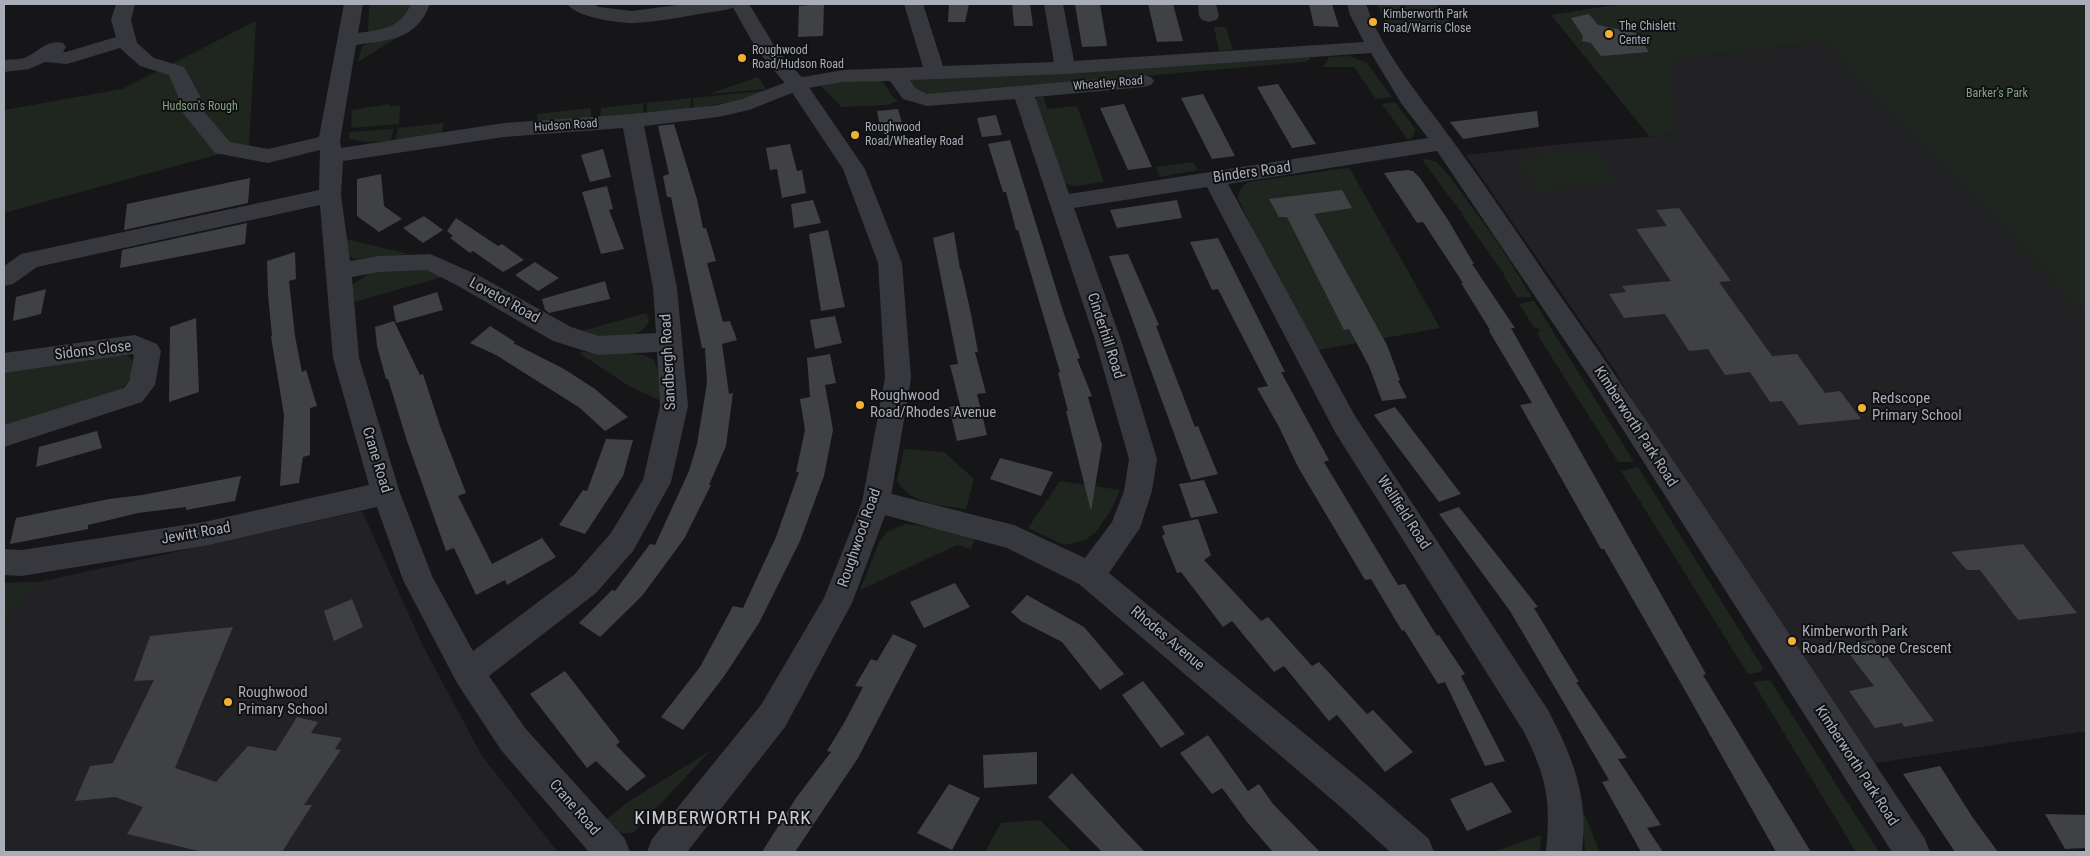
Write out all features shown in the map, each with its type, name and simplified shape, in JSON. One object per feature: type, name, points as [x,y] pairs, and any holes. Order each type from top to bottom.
[{"type":"street","points":[[41,56],[67,58],[127,40],[121,20],[126,4]]},
{"type":"street","name":"Crane Road","points":[[353,4],[331,149],[330,195],[339,271],[346,358],[386,493],[418,580],[468,673],[514,739],[612,852]]},
{"type":"street","points":[[348,40],[401,30],[414,20],[420,4]]},
{"type":"street","points":[[577,4],[595,12],[632,17],[725,4]]},
{"type":"street","name":"Roughwood Road","points":[[665,852],[773,716],[837,603],[876,502],[898,378],[890,263],[854,169],[797,84],[767,50],[740,4]]},
{"type":"street","points":[[913,4],[935,72]]},
{"type":"street","points":[[1054,4],[1065,68]]},
{"type":"street","name":"Kimberworth Park Road","points":[[1357,4],[1360,15],[1377,47],[1412,103],[1444,143],[1600,374],[1912,852]]},
{"type":"street","points":[[5,66],[29,63],[65,39]]},
{"type":"street","name":"Hudson Road","points":[[127,40],[128,45],[147,62],[177,71],[189,96],[194,113],[223,148],[268,156],[504,130],[632,121],[718,111],[749,104],[797,84]]},
{"type":"street","name":"Wheatley Road","points":[[797,84],[844,76],[1065,68],[1377,47]]},
{"type":"street","name":"Wheatley Road","points":[[897,73],[910,97],[927,100],[1316,66],[1326,51]]},
{"type":"street","name":"Cinderhill Road","points":[[1023,92],[1108,340],[1143,459],[1138,491],[1125,528],[1090,575]]},
{"type":"street","name":"Sandbergh Road","points":[[468,673],[585,584],[622,542],[657,482],[674,406],[665,288],[632,121]]},
{"type":"street","name":"Binders Road","points":[[1060,203],[1444,143]]},
{"type":"street","name":"Wellfield Road","points":[[1213,178],[1345,424],[1536,720],[1553,752],[1565,787],[1568,828],[1564,852]]},
{"type":"street","points":[[4,278],[30,260],[330,195]]},
{"type":"street","name":"Lovetot Road","points":[[339,271],[379,264],[430,262],[469,281],[562,334],[598,346],[669,342]]},
{"type":"street","name":"Sidons Close","points":[[4,363],[135,344],[148,351],[142,384],[133,396],[4,436]]},
{"type":"street","name":"Jewitt Road","points":[[4,562],[22,563],[204,534],[386,493]]},
{"type":"street","name":"Rhodes Avenue","points":[[876,502],[1014,537],[1090,575],[1355,796],[1416,852]]},
{"type":"shaded area","name":"Redscope Primary School","points":[[1823,42],[2086,315],[2086,731],[1869,764],[1657,444],[1616,372],[1466,155],[1572,143],[1673,135],[1672,60]]},
{"type":"shaded area","name":"Roughwood Primary School","points":[[362,511],[424,648],[482,756],[558,852],[4,852],[4,583],[39,582]]},
{"type":"green space","points":[[369,4],[414,4],[408,18],[403,22],[368,32]]},
{"type":"green space","points":[[1378,4],[1437,4],[1452,24],[1390,31],[1383,20],[1388,20],[1387,16],[1382,16]]},
{"type":"green space","name":"Barker's Park","points":[[1620,4],[2086,4],[2086,315],[1823,42],[1672,60],[1674,135],[1650,137],[1551,15]]},
{"type":"green space","name":"Hudson's Rough","points":[[256,21],[249,146],[4,213],[4,110],[122,89]]},
{"type":"green space","points":[[1214,27],[1226,27],[1233,50],[1219,51]]},
{"type":"green space","points":[[406,32],[358,62],[362,46]]},
{"type":"green space","points":[[1308,56],[1311,59],[1304,62],[927,95],[914,90],[910,82],[912,77]]},
{"type":"green space","points":[[1350,56],[1367,63],[1392,97],[1376,99],[1354,67],[1323,67],[1329,57]]},
{"type":"green space","points":[[758,77],[766,89],[709,94]]},
{"type":"green space","points":[[879,80],[898,101],[887,105],[841,107],[821,86],[831,82]]},
{"type":"green space","points":[[761,91],[762,93],[732,102],[693,108],[693,98]]},
{"type":"green space","points":[[1043,95],[1047,109],[1077,106],[1104,182],[1076,186],[1062,183],[1034,100]]},
{"type":"green space","points":[[691,98],[690,109],[647,115],[647,103]]},
{"type":"green space","points":[[1395,102],[1416,130],[1412,138],[1408,140],[1382,104]]},
{"type":"green space","points":[[643,103],[643,115],[600,119],[601,108]]},
{"type":"green space","points":[[389,104],[390,106],[400,106],[399,124],[351,128],[352,110]]},
{"type":"green space","points":[[591,108],[591,120],[537,125],[537,114]]},
{"type":"green space","points":[[444,123],[441,135],[395,140],[398,128]]},
{"type":"green space","points":[[394,129],[390,141],[367,142],[349,139],[349,132]]},
{"type":"green space","points":[[1597,151],[1619,184],[1537,190],[1517,157]]},
{"type":"green space","points":[[1421,158],[1437,162],[1450,177],[1496,240],[1532,297],[1517,297],[1503,274],[1504,272],[1462,215],[1463,213]]},
{"type":"green space","points":[[1193,162],[1198,170],[1160,177],[1156,167]]},
{"type":"green space","points":[[1350,169],[1440,328],[1318,350],[1259,244],[1238,195],[1241,188],[1249,182]]},
{"type":"green space","points":[[346,239],[409,254],[356,259],[348,256]]},
{"type":"green space","points":[[380,269],[421,269],[443,277],[354,302],[352,285]]},
{"type":"green space","points":[[1534,301],[1634,462],[1618,462],[1537,334],[1540,330],[1533,326],[1519,304]]},
{"type":"green space","points":[[646,313],[649,320],[643,330],[626,338],[599,337],[582,331]]},
{"type":"green space","points":[[579,353],[621,353],[649,357],[654,361],[657,369],[659,400],[629,386]]},
{"type":"green space","points":[[127,355],[132,360],[129,379],[123,388],[113,396],[83,410],[4,434],[4,370],[15,367]]},
{"type":"green space","points":[[904,449],[944,452],[974,479],[966,509],[927,502],[910,495],[903,489],[897,481]]},
{"type":"green space","points":[[1638,467],[1763,668],[1761,672],[1748,674],[1621,471]]},
{"type":"green space","points":[[1060,481],[1120,490],[1110,512],[1096,532],[1085,540],[1064,545],[1028,528]]},
{"type":"green space","points":[[905,524],[942,528],[976,537],[971,549],[957,545],[860,590],[879,542],[887,532]]},
{"type":"green space","points":[[39,582],[4,621],[4,583]]},
{"type":"green space","points":[[1770,680],[1879,852],[1856,852],[1753,682]]},
{"type":"green space","points":[[710,751],[634,832],[617,832],[603,822],[628,802]]},
{"type":"green space","points":[[1582,813],[1584,813],[1600,852],[1585,852]]},
{"type":"green space","points":[[1040,820],[1072,852],[985,852],[1001,823]]},
{"type":"green space","points":[[1541,835],[1540,852],[1494,852]]},
{"type":"building","points":[[824,4],[823,36],[798,37],[799,6]]},
{"type":"building","points":[[949,4],[969,4],[965,22],[948,22]]},
{"type":"building","points":[[1012,4],[1030,4],[1033,26],[1014,26]]},
{"type":"building","points":[[1075,4],[1100,4],[1106,46],[1082,47]]},
{"type":"building","points":[[1148,4],[1173,4],[1183,41],[1157,42]]},
{"type":"building","points":[[1309,4],[1332,4],[1339,27],[1314,26]]},
{"type":"building","name":"The Chislett Center","points":[[1589,14],[1598,25],[1636,33],[1649,52],[1601,56],[1591,43],[1582,41],[1583,36],[1571,18]]},
{"type":"building","points":[[1278,84],[1316,144],[1292,148],[1257,87]]},
{"type":"building","points":[[1203,94],[1235,156],[1212,159],[1181,98]]},
{"type":"building","points":[[1124,104],[1152,167],[1128,170],[1100,108]]},
{"type":"building","points":[[898,109],[904,129],[881,132],[877,111]]},
{"type":"building","points":[[1537,111],[1539,127],[1463,139],[1450,122]]},
{"type":"building","points":[[996,115],[1002,135],[982,137],[977,118]]},
{"type":"building","points":[[674,124],[697,199],[703,228],[706,228],[716,261],[707,263],[723,322],[730,321],[737,340],[722,344],[729,394],[733,393],[726,446],[709,485],[711,485],[684,539],[642,596],[600,637],[579,623],[612,590],[615,591],[650,544],[655,545],[689,471],[697,444],[707,383],[705,348],[702,348],[671,197],[667,197],[663,176],[669,174],[658,126]]},
{"type":"building","points":[[1010,140],[1063,311],[1080,358],[1077,359],[1092,396],[1088,397],[1102,445],[1091,511],[1066,411],[1068,411],[1058,373],[1060,372],[1006,192],[1003,192],[988,144]]},
{"type":"building","points":[[790,144],[797,171],[802,170],[806,193],[782,198],[777,169],[770,170],[766,148]]},
{"type":"building","points":[[603,149],[611,177],[590,182],[581,155]]},
{"type":"building","points":[[1413,171],[1420,178],[1448,220],[1474,264],[1472,264],[1515,328],[1511,328],[1706,674],[1703,675],[1811,852],[1776,852],[1520,405],[1532,403],[1461,283],[1463,283],[1423,222],[1417,223],[1384,173]]},
{"type":"building","points":[[381,174],[384,206],[402,219],[379,232],[357,216],[357,179]]},
{"type":"building","points":[[250,178],[248,203],[124,230],[127,204]]},
{"type":"building","points":[[607,186],[613,209],[609,210],[624,249],[601,254],[582,192]]},
{"type":"building","points":[[1342,190],[1352,208],[1314,214],[1387,345],[1400,380],[1398,381],[1407,398],[1382,401],[1369,366],[1349,329],[1344,330],[1287,217],[1279,217],[1269,199]]},
{"type":"building","points":[[813,200],[821,223],[794,228],[791,204]]},
{"type":"building","points":[[1177,200],[1182,218],[1117,228],[1110,210]]},
{"type":"building","points":[[1679,208],[1731,281],[1719,282],[1772,356],[1797,354],[1825,393],[1840,391],[1861,419],[1799,425],[1782,401],[1770,402],[1750,372],[1725,375],[1708,349],[1689,351],[1665,314],[1624,318],[1609,294],[1626,292],[1622,286],[1671,281],[1636,229],[1667,226],[1656,210]]},
{"type":"building","points":[[424,216],[443,230],[423,243],[403,228]]},
{"type":"building","points":[[456,218],[498,246],[502,244],[524,260],[503,272],[473,251],[470,253],[450,238],[453,236],[447,231]]},
{"type":"building","points":[[247,223],[245,244],[120,268],[122,250]]},
{"type":"building","points":[[828,230],[845,307],[821,311],[809,234]]},
{"type":"building","points":[[954,232],[978,352],[975,352],[986,393],[977,394],[987,435],[957,441],[949,407],[960,405],[950,365],[958,364],[933,238]]},
{"type":"building","points":[[1218,238],[1285,372],[1281,372],[1329,460],[1324,462],[1398,585],[1405,584],[1437,636],[1439,635],[1465,674],[1461,676],[1505,761],[1485,766],[1445,682],[1438,684],[1404,630],[1402,631],[1371,579],[1365,580],[1298,467],[1279,427],[1257,388],[1268,386],[1218,289],[1212,290],[1190,242]]},
{"type":"building","points":[[295,252],[296,279],[289,281],[295,336],[302,372],[306,370],[317,406],[310,408],[310,455],[303,457],[299,483],[280,486],[284,415],[271,337],[267,261]]},
{"type":"building","points":[[1128,254],[1159,325],[1156,326],[1195,427],[1198,426],[1218,474],[1191,480],[1109,256]]},
{"type":"building","points":[[535,262],[559,278],[538,291],[515,275]]},
{"type":"building","points":[[605,281],[610,299],[549,313],[545,310],[542,299]]},
{"type":"building","points":[[46,289],[41,314],[13,321],[16,297]]},
{"type":"building","points":[[437,292],[443,310],[396,323],[393,306]]},
{"type":"building","points":[[835,316],[842,343],[815,349],[810,320]]},
{"type":"building","points":[[196,318],[199,392],[169,402],[170,327]]},
{"type":"building","points":[[394,321],[420,375],[423,374],[440,426],[466,493],[458,496],[492,564],[542,538],[556,557],[507,585],[505,580],[476,595],[454,548],[446,551],[407,441],[388,379],[386,379],[377,346],[375,327]]},
{"type":"building","points":[[490,326],[515,342],[513,343],[564,369],[595,389],[628,417],[605,431],[580,408],[496,355],[470,343]]},
{"type":"building","points":[[830,354],[836,383],[825,385],[833,430],[824,476],[800,541],[759,623],[725,675],[683,730],[661,717],[700,667],[733,606],[743,608],[776,537],[799,472],[796,472],[805,430],[800,399],[810,397],[807,358]]},
{"type":"building","points":[[1395,407],[1461,494],[1439,502],[1374,415]]},
{"type":"building","points":[[97,431],[102,448],[36,467],[39,447]]},
{"type":"building","points":[[606,439],[633,440],[623,476],[585,534],[559,525],[583,490],[587,491]]},
{"type":"building","points":[[1000,458],[1053,472],[1041,496],[990,479]]},
{"type":"building","points":[[241,476],[235,501],[186,510],[186,507],[138,513],[88,525],[88,529],[10,544],[16,518],[109,499],[142,495]]},
{"type":"building","points":[[1204,480],[1218,513],[1191,518],[1179,484]]},
{"type":"building","points":[[1459,507],[1538,607],[1534,608],[1579,682],[1576,682],[1627,758],[1618,759],[1661,825],[1647,828],[1663,852],[1641,852],[1602,782],[1609,780],[1510,611],[1439,514]]},
{"type":"building","points":[[1198,519],[1211,555],[1204,560],[1261,621],[1268,617],[1312,666],[1319,662],[1367,714],[1373,710],[1413,752],[1385,772],[1337,715],[1329,721],[1284,666],[1274,672],[1232,621],[1223,627],[1181,572],[1177,573],[1162,536],[1165,534],[1162,526]]},
{"type":"building","points":[[2023,544],[2077,613],[2018,620],[1980,570],[1967,570],[1951,552]]},
{"type":"building","points":[[955,583],[970,607],[924,628],[910,602]]},
{"type":"building","points":[[1027,595],[1084,627],[1124,674],[1100,690],[1062,642],[1021,621],[1011,612]]},
{"type":"building","points":[[352,599],[363,627],[334,641],[324,611]]},
{"type":"building","points":[[233,627],[175,768],[216,782],[248,746],[276,751],[297,717],[318,722],[311,733],[342,738],[335,749],[341,750],[304,805],[312,805],[282,852],[203,852],[127,834],[143,807],[115,797],[75,801],[90,766],[113,763],[154,680],[134,681],[150,636]]},
{"type":"building","points":[[893,634],[917,645],[858,758],[795,852],[762,852],[796,798],[831,752],[827,751],[863,687],[855,686],[871,659],[877,661]]},
{"type":"building","points":[[1874,639],[1934,721],[1904,727],[1902,723],[1875,728],[1849,691],[1874,686],[1844,647]]},
{"type":"building","points":[[565,671],[620,742],[616,745],[646,776],[627,791],[596,761],[587,768],[530,694]]},
{"type":"building","points":[[1143,681],[1185,734],[1161,748],[1122,695]]},
{"type":"building","points":[[1208,735],[1248,791],[1259,784],[1273,804],[1320,852],[1273,852],[1247,822],[1222,788],[1212,794],[1180,753]]},
{"type":"building","points":[[1037,752],[1037,784],[984,788],[983,755]]},
{"type":"building","points":[[1940,766],[1973,818],[1998,852],[1955,852],[1903,774]]},
{"type":"building","points":[[1072,773],[1145,852],[1102,852],[1048,797]]},
{"type":"building","points":[[1492,782],[1512,812],[1467,831],[1450,799]]},
{"type":"building","points":[[949,784],[980,798],[952,850],[917,833]]},
{"type":"building","points":[[2045,814],[2086,815],[2086,848],[2065,849]]},
{"type":"place","name":"Kimberworth Park Road/Warris Close","points":[[1373,22]]},
{"type":"place","name":"The Chislett Center","points":[[1609,34]]},
{"type":"place","name":"Roughwood Road/Hudson Road","points":[[742,58]]},
{"type":"place","name":"Roughwood Road/Wheatley Road","points":[[855,135]]},
{"type":"place","name":"Roughwood Road/Rhodes Avenue","points":[[860,405]]},
{"type":"place","name":"Redscope Primary School","points":[[1862,408]]},
{"type":"place","name":"Kimberworth Park Road/Redscope Crescent","points":[[1792,641]]},
{"type":"place","name":"Roughwood Primary School","points":[[228,702]]},
{"type":"district","name":"KIMBERWORTH PARK","points":[[723,819]]}]
